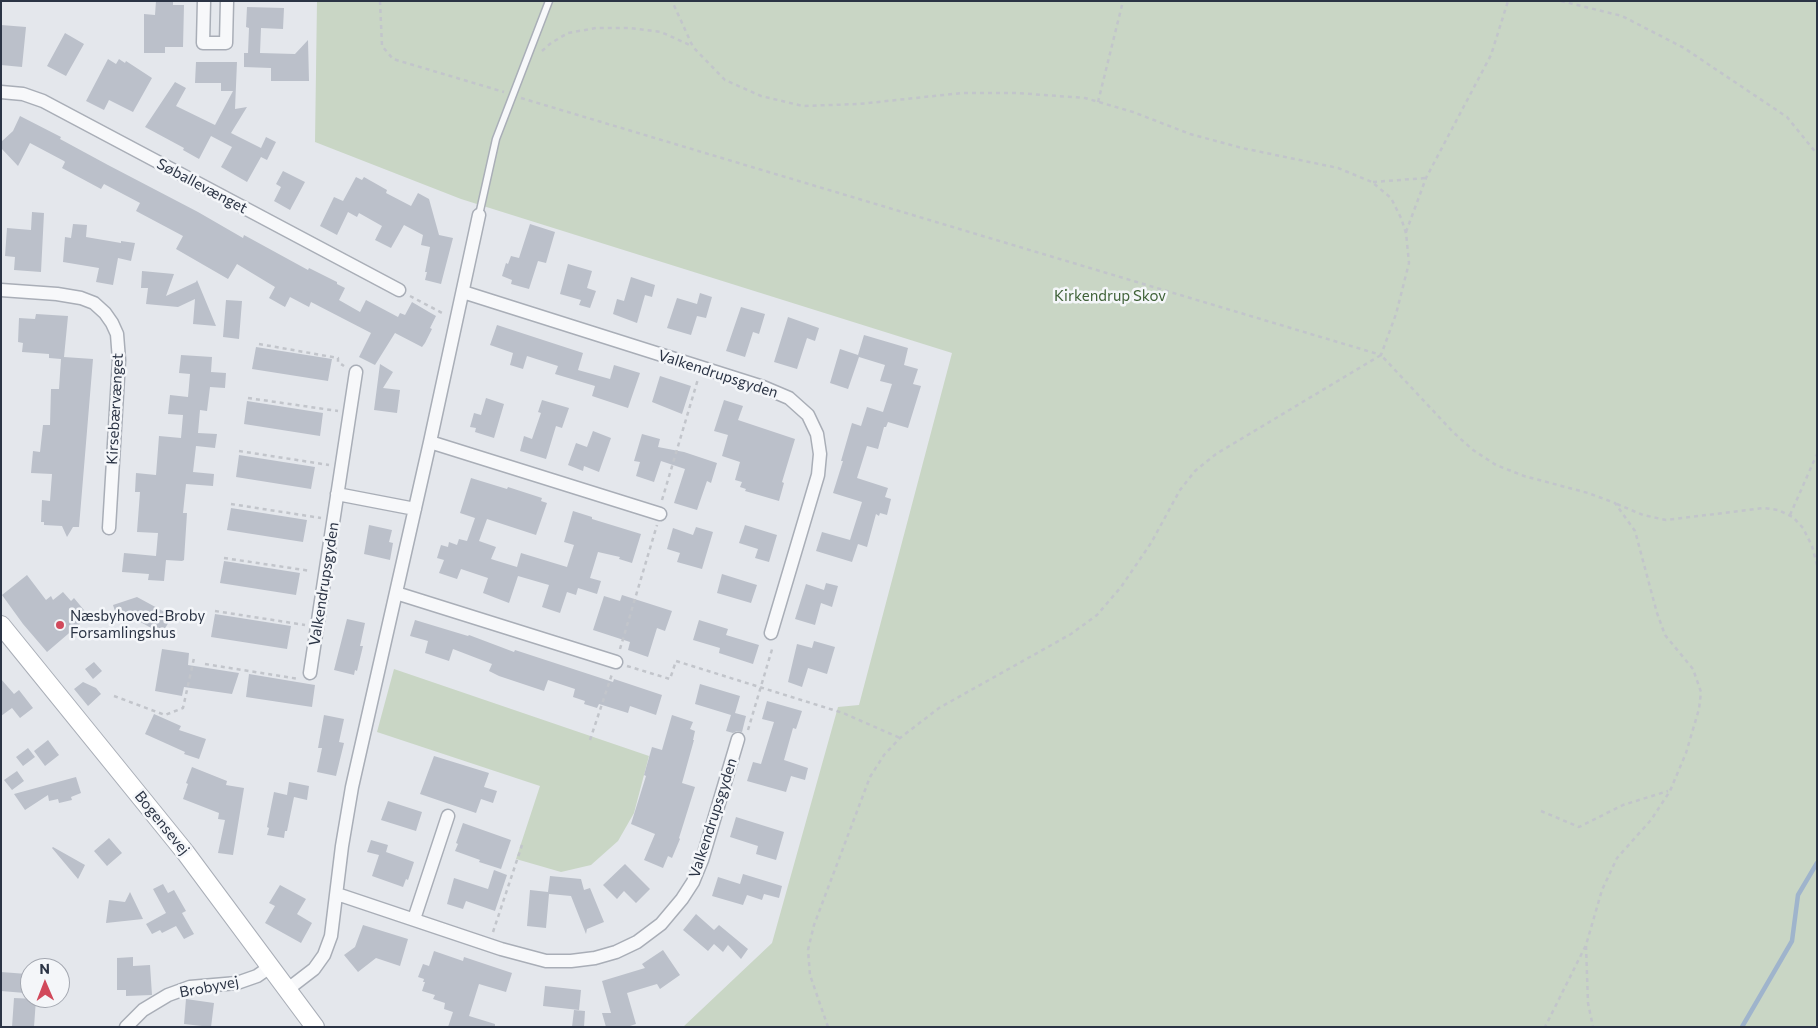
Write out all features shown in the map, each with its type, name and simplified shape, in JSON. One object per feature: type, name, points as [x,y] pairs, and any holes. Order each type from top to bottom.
[{"type":"main road","name":"Bogensevej","points":[[1,625],[186,852],[315,1027]]},
{"type":"street","points":[[204,1],[203,43],[226,43],[227,1]]},
{"type":"street","name":"Søballevænget","points":[[1,92],[23,94],[43,101],[400,290]]},
{"type":"street","points":[[288,989],[314,969],[324,955],[331,936],[342,846],[352,786],[457,321],[479,215]]},
{"type":"street","name":"Kirsebærvænget","points":[[1,290],[57,294],[81,298],[94,303],[105,313],[117,334],[119,360],[109,528]]},
{"type":"street","name":"Valkendrupsgyden","points":[[463,292],[763,387],[789,398],[808,415],[817,434],[820,454],[818,475],[771,633]]},
{"type":"street","name":"Valkendrupsgyden","points":[[310,674],[356,372]]},
{"type":"street","points":[[430,442],[660,514]]},
{"type":"street","points":[[337,494],[415,509]]},
{"type":"street","points":[[396,593],[616,662]]},
{"type":"street","name":"Valkendrupsgyden","points":[[337,894],[501,949],[546,961],[572,961],[595,958],[616,952],[637,942],[661,924],[682,899],[693,882],[738,739]]},
{"type":"street","points":[[414,919],[448,816]]},
{"type":"street","name":"Brobyvej","points":[[126,1027],[143,1010],[168,996],[190,988],[237,983],[257,976],[270,967]]},
{"type":"lane","points":[[479,215],[496,139],[549,1]]},
{"type":"path","points":[[380,1],[382,46],[393,59],[1382,355],[1453,432],[1473,450],[1496,465],[1524,476],[1588,493],[1643,514],[1666,520],[1764,508],[1778,510],[1793,517],[1803,528],[1812,546],[1817,565]]},
{"type":"path","points":[[672,1],[693,47],[725,80],[761,96],[803,106],[859,104],[962,93],[1016,93],[1085,98],[1133,112],[1190,134],[1242,148],[1338,168],[1372,182],[1391,198],[1406,233],[1409,263],[1396,314],[1382,355],[1216,454],[1195,471],[1180,490],[1151,542],[1121,587],[1097,614],[1071,634],[939,708],[900,738],[884,755],[870,777],[814,925],[808,950],[810,975],[828,1027]]},
{"type":"path","points":[[1098,102],[1122,1]]},
{"type":"path","points":[[1406,233],[1426,178],[1491,55],[1508,1]]},
{"type":"path","points":[[1561,1],[1622,16],[1684,48],[1787,117],[1817,154]]},
{"type":"path","points":[[524,65],[551,43],[568,33],[596,28],[630,28],[661,32],[693,47]]},
{"type":"path","points":[[1372,182],[1426,178]]},
{"type":"path","points":[[400,290],[457,321]]},
{"type":"path","points":[[259,344],[338,358],[338,362],[350,371],[356,372]]},
{"type":"path","points":[[590,740],[616,662],[660,514],[662,497],[701,368]]},
{"type":"path","points":[[248,398],[350,413]]},
{"type":"path","points":[[238,451],[342,467]]},
{"type":"path","points":[[1790,515],[1817,454]]},
{"type":"path","points":[[1545,1027],[1586,945],[1602,890],[1617,858],[1651,820],[1670,791],[1686,753],[1699,709],[1701,692],[1693,669],[1664,635],[1635,531],[1615,503]]},
{"type":"path","points":[[231,504],[333,520]]},
{"type":"path","points":[[224,558],[325,573]]},
{"type":"path","points":[[215,611],[317,628]]},
{"type":"path","points":[[738,739],[745,738],[761,689],[774,643],[771,633]]},
{"type":"path","points":[[114,696],[165,715],[183,708],[194,658]]},
{"type":"path","points":[[616,662],[670,680],[676,661],[843,713],[900,738]]},
{"type":"path","points":[[204,664],[304,680],[310,674]]},
{"type":"path","points":[[1541,811],[1579,827],[1624,805],[1670,791]]},
{"type":"path","points":[[489,944],[522,845]]},
{"type":"path","points":[[1586,945],[1588,1003],[1594,1027]]},
{"type":"green space","name":"Kirkendrup Skov","points":[[317,1],[1817,1],[1817,1027],[683,1027],[772,943],[838,707],[859,705],[952,353],[461,199],[315,142]]},
{"type":"green space","points":[[394,669],[649,756],[634,813],[618,841],[591,865],[561,872],[516,859],[540,786],[377,732]]},
{"type":"building","points":[[156,1],[173,1],[173,5],[184,5],[183,47],[165,47],[165,53],[144,53],[144,14],[155,15]]},
{"type":"building","points":[[247,7],[284,8],[283,29],[261,28],[260,53],[295,54],[308,40],[309,81],[271,81],[271,68],[244,67],[244,53],[248,53],[249,28],[246,27]]},
{"type":"building","points":[[1,25],[26,27],[22,67],[1,65]]},
{"type":"building","points":[[65,33],[84,44],[66,76],[47,66]]},
{"type":"building","points":[[108,59],[116,64],[119,59],[125,63],[126,61],[152,78],[133,112],[109,100],[104,110],[86,101]]},
{"type":"building","points":[[196,62],[237,62],[235,109],[247,107],[231,133],[261,148],[266,137],[276,142],[267,160],[261,157],[247,182],[221,167],[232,147],[211,136],[199,159],[183,150],[184,148],[145,127],[175,82],[186,88],[176,106],[215,125],[233,91],[221,91],[221,83],[195,83]]},
{"type":"building","points":[[20,116],[243,238],[244,235],[308,270],[309,268],[337,282],[337,284],[345,288],[339,300],[360,312],[366,300],[398,317],[400,313],[405,315],[412,302],[436,316],[425,343],[422,347],[395,333],[375,365],[359,357],[371,333],[311,302],[309,307],[290,297],[285,307],[269,298],[275,287],[237,264],[228,279],[176,249],[183,236],[136,211],[140,203],[104,184],[101,189],[62,168],[64,161],[30,143],[18,166],[1,148],[1,142],[13,131]]},
{"type":"building","points":[[283,171],[305,182],[290,210],[274,201],[281,187],[276,184]]},
{"type":"building","points":[[356,177],[362,180],[364,177],[387,190],[386,193],[411,206],[418,193],[429,199],[439,235],[453,238],[441,284],[425,280],[430,247],[421,245],[423,235],[404,225],[391,248],[375,240],[382,226],[359,213],[357,217],[348,212],[337,235],[320,226],[334,197],[343,201]]},
{"type":"building","points":[[32,212],[44,213],[41,272],[14,270],[15,257],[5,256],[7,228],[31,230]]},
{"type":"building","points":[[73,224],[87,225],[86,237],[121,243],[121,241],[135,243],[131,261],[118,258],[113,285],[96,282],[99,268],[63,262],[65,237],[71,238]]},
{"type":"building","points":[[530,224],[555,232],[546,263],[538,261],[529,289],[511,284],[512,280],[502,276],[506,263],[508,264],[511,256],[519,258]]},
{"type":"building","points":[[568,264],[592,271],[587,288],[596,291],[590,308],[579,305],[581,300],[560,294]]},
{"type":"building","points":[[142,271],[174,274],[166,296],[197,280],[216,326],[193,324],[195,299],[178,307],[146,304],[148,288],[141,288]]},
{"type":"building","points":[[631,277],[655,285],[652,297],[645,295],[637,323],[613,314],[617,299],[624,301]]},
{"type":"building","points":[[700,293],[712,297],[706,318],[697,316],[691,335],[667,328],[677,298],[697,304]]},
{"type":"building","points":[[226,300],[242,301],[239,339],[223,337]]},
{"type":"building","points":[[741,307],[765,314],[759,334],[753,332],[745,357],[726,351]]},
{"type":"building","points":[[36,314],[68,316],[64,357],[93,359],[79,527],[73,527],[67,537],[62,526],[44,525],[44,522],[41,522],[42,500],[50,501],[52,474],[31,473],[33,451],[40,452],[43,425],[50,425],[51,389],[59,389],[61,359],[49,358],[49,354],[22,352],[23,343],[18,342],[19,318],[35,319]]},
{"type":"building","points":[[788,317],[819,328],[815,341],[807,338],[797,369],[774,362]]},
{"type":"building","points":[[497,325],[583,353],[578,370],[610,379],[614,365],[640,373],[628,408],[592,396],[595,386],[555,374],[558,366],[527,356],[523,369],[510,365],[513,353],[490,345]]},
{"type":"building","points":[[864,335],[908,348],[904,365],[918,369],[913,384],[921,386],[908,428],[888,422],[886,427],[884,427],[878,449],[867,446],[857,478],[888,488],[885,497],[891,499],[887,515],[880,513],[879,516],[876,514],[867,547],[858,544],[852,562],[816,551],[822,532],[850,540],[862,502],[833,493],[843,461],[841,461],[852,423],[861,426],[867,407],[883,412],[892,384],[880,381],[885,365],[859,357],[848,389],[830,383],[840,349],[858,355]]},
{"type":"building","points":[[256,347],[332,359],[328,381],[252,369]]},
{"type":"building","points":[[181,355],[212,357],[211,372],[226,373],[225,388],[210,387],[207,411],[200,410],[198,433],[217,434],[215,448],[196,446],[193,472],[214,474],[213,486],[186,484],[183,513],[187,513],[184,560],[166,560],[164,581],[148,580],[149,574],[122,572],[124,553],[156,556],[158,533],[137,532],[140,492],[135,492],[136,473],[156,475],[159,436],[181,438],[183,415],[168,414],[170,395],[188,397],[190,374],[179,373]]},
{"type":"building","points":[[380,364],[393,372],[383,388],[400,390],[397,413],[374,410]]},
{"type":"building","points":[[660,376],[691,386],[682,414],[652,402]]},
{"type":"building","points":[[486,398],[504,404],[494,438],[475,432],[476,428],[470,427],[474,413],[481,415]]},
{"type":"building","points":[[542,400],[569,408],[562,428],[556,426],[546,459],[520,451],[524,436],[532,439],[541,413],[538,412]]},
{"type":"building","points":[[724,400],[743,406],[738,420],[795,439],[782,482],[784,483],[779,501],[745,491],[746,489],[740,487],[742,482],[735,480],[740,462],[722,456],[728,435],[714,431]]},
{"type":"building","points":[[247,401],[323,413],[320,436],[244,424]]},
{"type":"building","points":[[593,431],[611,438],[599,472],[584,466],[583,471],[568,465],[576,443],[587,447]]},
{"type":"building","points":[[642,434],[660,439],[658,447],[684,452],[717,463],[711,483],[707,481],[697,510],[674,503],[685,469],[661,461],[654,482],[636,476],[640,462],[634,461]]},
{"type":"building","points":[[239,455],[315,467],[311,489],[236,477]]},
{"type":"building","points":[[471,478],[542,498],[541,501],[547,503],[536,535],[487,519],[479,541],[496,547],[491,559],[517,567],[521,553],[567,567],[574,545],[564,542],[573,511],[641,534],[632,563],[619,559],[620,557],[598,552],[590,578],[601,581],[597,594],[578,588],[576,595],[567,592],[560,613],[542,607],[549,585],[518,576],[509,603],[483,593],[488,578],[461,569],[457,579],[439,573],[444,560],[437,558],[441,545],[448,547],[449,542],[457,545],[459,539],[467,541],[475,518],[460,513]]},
{"type":"building","points":[[231,508],[307,520],[303,542],[227,530]]},
{"type":"building","points":[[369,525],[392,530],[389,542],[393,543],[390,560],[364,554]]},
{"type":"building","points":[[745,525],[777,535],[769,562],[755,558],[758,549],[739,543]]},
{"type":"building","points":[[696,527],[713,532],[702,569],[677,562],[680,553],[667,549],[673,528],[693,535]]},
{"type":"building","points":[[224,561],[300,573],[296,595],[220,583]]},
{"type":"building","points":[[722,574],[757,585],[751,603],[717,593]]},
{"type":"building","points":[[27,575],[46,600],[51,596],[53,600],[63,592],[71,601],[74,598],[89,616],[47,652],[2,595]]},
{"type":"building","points":[[826,583],[838,586],[832,607],[821,603],[815,625],[795,619],[806,584],[824,590]]},
{"type":"building","points":[[622,595],[672,611],[665,631],[657,628],[648,657],[628,650],[630,642],[593,630],[604,596],[620,601]]},
{"type":"building","points":[[137,597],[172,616],[162,634],[135,619],[119,623],[113,605]]},
{"type":"building","points":[[215,614],[291,626],[287,649],[211,637]]},
{"type":"building","points":[[347,619],[365,623],[360,646],[363,646],[357,671],[355,670],[354,675],[334,670]]},
{"type":"building","points":[[415,620],[469,635],[514,652],[515,650],[613,682],[614,679],[662,695],[656,715],[630,706],[628,713],[599,704],[597,708],[584,704],[585,701],[573,697],[575,689],[548,680],[544,691],[499,676],[489,671],[492,664],[453,649],[449,661],[425,653],[428,641],[410,636]]},
{"type":"building","points":[[699,620],[728,629],[726,635],[759,645],[753,664],[719,653],[720,648],[693,640]]},
{"type":"building","points":[[814,641],[835,647],[827,674],[808,668],[802,687],[788,682],[797,644],[812,648]]},
{"type":"building","points":[[162,649],[189,653],[188,665],[239,673],[232,694],[184,687],[182,696],[155,691]]},
{"type":"building","points":[[94,662],[102,671],[93,679],[85,669]]},
{"type":"building","points":[[249,674],[315,685],[312,707],[246,697]]},
{"type":"building","points":[[1,679],[14,694],[19,690],[33,708],[20,718],[12,708],[1,716]]},
{"type":"building","points":[[83,682],[96,688],[101,694],[88,706],[74,689]]},
{"type":"building","points":[[700,684],[740,696],[735,713],[746,716],[742,732],[737,731],[733,733],[726,731],[731,715],[695,704]]},
{"type":"building","points":[[767,701],[802,711],[796,729],[793,728],[784,760],[808,768],[805,780],[791,776],[786,792],[747,781],[753,762],[761,764],[774,722],[762,719]]},
{"type":"building","points":[[154,714],[181,726],[179,730],[206,739],[199,759],[184,754],[185,752],[145,734]]},
{"type":"building","points":[[324,715],[344,719],[339,742],[344,743],[336,776],[317,772],[322,748],[318,748]]},
{"type":"building","points":[[672,715],[693,722],[690,729],[695,731],[694,740],[682,783],[695,787],[680,839],[672,858],[668,856],[663,868],[644,860],[655,834],[631,824],[646,776],[644,775],[652,747],[662,750]]},
{"type":"building","points":[[48,740],[59,755],[45,766],[34,751]]},
{"type":"building","points":[[28,748],[35,757],[23,766],[16,757]]},
{"type":"building","points":[[434,756],[489,773],[484,787],[497,791],[493,803],[481,799],[476,813],[420,794]]},
{"type":"building","points":[[192,767],[227,781],[226,785],[244,788],[233,855],[218,853],[225,820],[218,819],[219,813],[183,799]]},
{"type":"building","points":[[17,771],[24,781],[12,790],[4,780]]},
{"type":"building","points":[[76,777],[81,793],[71,797],[72,800],[59,803],[58,799],[49,801],[48,795],[25,810],[14,794]]},
{"type":"building","points":[[289,782],[309,786],[307,800],[294,797],[284,838],[267,835],[274,792],[287,795]]},
{"type":"building","points":[[388,801],[422,812],[416,831],[381,820]]},
{"type":"building","points":[[736,817],[784,832],[776,860],[756,854],[758,846],[730,837]]},
{"type":"building","points":[[463,823],[511,840],[501,869],[455,851]]},
{"type":"building","points":[[109,838],[122,853],[107,866],[94,851]]},
{"type":"building","points":[[371,840],[388,845],[386,852],[414,862],[408,880],[406,879],[403,887],[372,876],[379,855],[367,852]]},
{"type":"building","points":[[52,848],[85,865],[78,879]]},
{"type":"building","points":[[625,864],[650,889],[636,903],[624,891],[617,899],[603,885]]},
{"type":"building","points":[[494,870],[507,875],[495,911],[466,901],[463,909],[447,904],[454,878],[488,889]]},
{"type":"building","points":[[743,874],[782,886],[779,898],[764,894],[762,900],[747,895],[743,905],[712,896],[718,877],[740,884]]},
{"type":"building","points":[[550,876],[581,879],[584,890],[590,888],[604,922],[587,929],[586,934],[571,896],[549,894],[546,928],[527,926],[530,890],[548,892]]},
{"type":"building","points":[[163,884],[168,893],[174,890],[186,911],[182,913],[194,934],[184,939],[176,926],[162,933],[160,930],[152,934],[146,924],[166,913],[153,889]]},
{"type":"building","points":[[280,885],[306,899],[297,914],[312,923],[301,943],[265,923],[275,906],[269,903]]},
{"type":"building","points":[[130,892],[143,919],[106,923],[109,900],[125,902]]},
{"type":"building","points":[[696,914],[714,930],[719,925],[748,949],[741,959],[728,945],[723,952],[714,944],[708,951],[683,930]]},
{"type":"building","points":[[363,925],[408,939],[400,966],[376,958],[358,972],[344,955],[355,947]]},
{"type":"building","points":[[663,950],[680,975],[660,989],[657,984],[627,993],[636,1024],[627,1027],[606,1027],[602,1013],[611,1013],[602,981],[645,968],[642,964]]},
{"type":"building","points":[[434,951],[463,961],[464,957],[512,973],[506,992],[479,984],[469,1016],[495,1024],[495,1027],[448,1027],[453,1012],[444,1009],[445,1003],[433,999],[435,995],[422,991],[425,982],[423,982],[424,979],[418,977],[423,964],[429,966]]},
{"type":"building","points":[[133,957],[133,966],[150,965],[152,995],[126,996],[126,990],[117,990],[117,958]]},
{"type":"building","points":[[1,972],[20,973],[20,993],[1,991]]},
{"type":"building","points":[[545,986],[581,990],[579,1010],[543,1006]]},
{"type":"building","points":[[14,998],[20,998],[20,1008],[35,1008],[34,1027],[12,1027]]},
{"type":"building","points":[[186,999],[214,1003],[211,1027],[184,1024]]},
{"type":"building","points":[[574,1010],[585,1011],[584,1027],[572,1027]]},
{"type":"waterway","points":[[1742,1027],[1792,941],[1798,895],[1817,863]]},
{"type":"place","name":"Næsbyhoved-Broby Forsamlingshus","points":[[60,625]]}]
